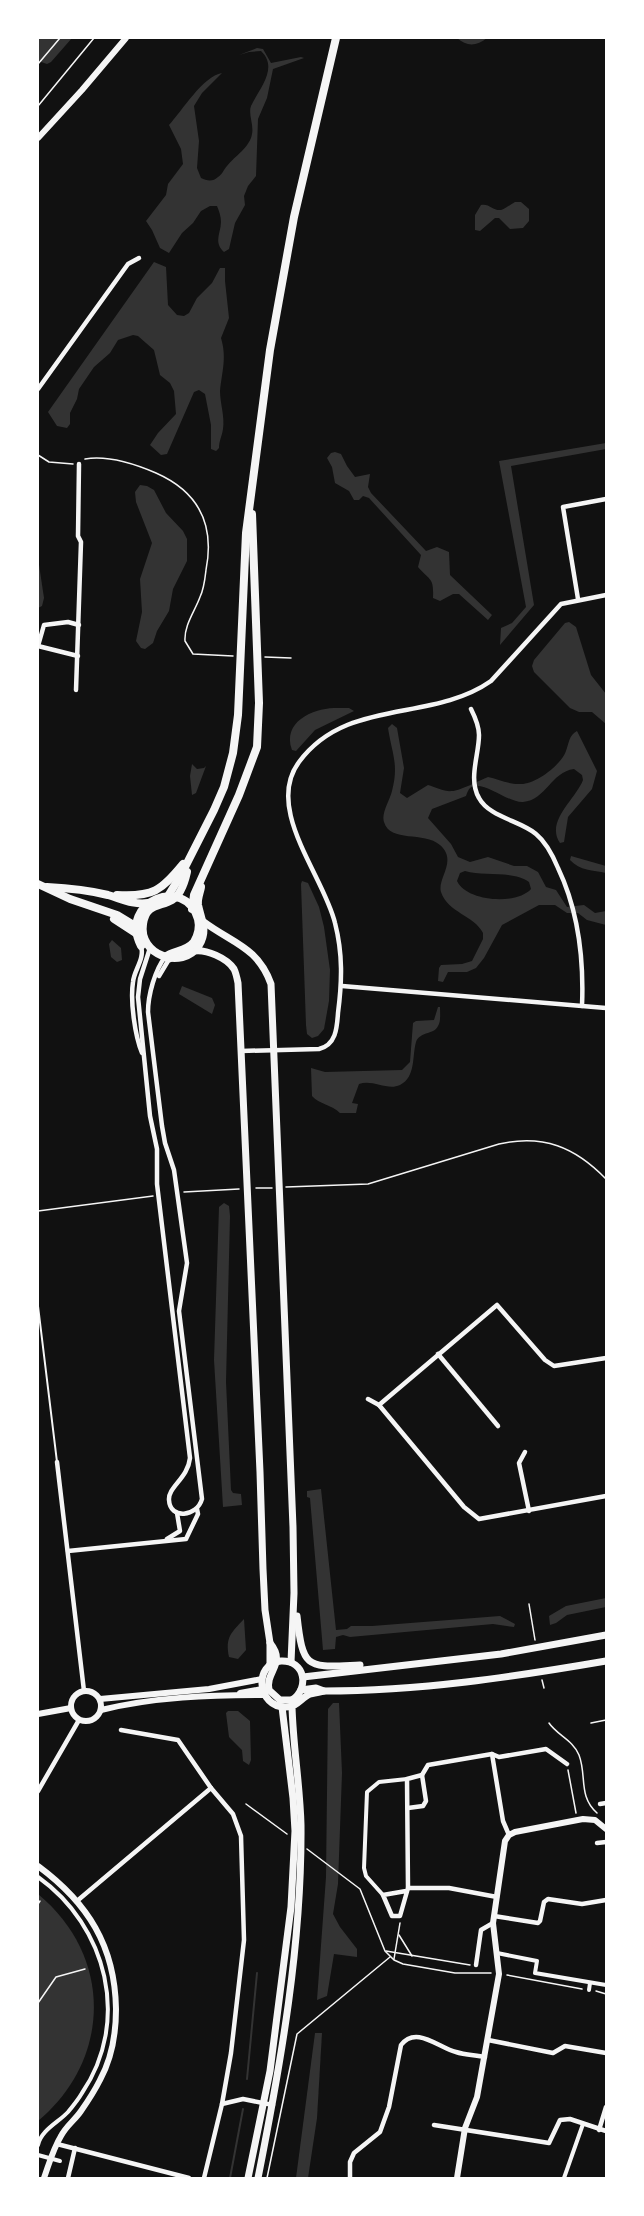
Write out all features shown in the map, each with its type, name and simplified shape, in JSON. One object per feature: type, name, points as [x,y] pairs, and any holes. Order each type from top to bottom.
[{"type":"main road","points":[[138,930],[151,908],[172,897],[224,787],[236,738],[243,560],[262,412],[285,260],[305,164],[336,38]]},
{"type":"main road","points":[[148,903],[139,915],[138,930],[145,946],[169,958],[182,958],[194,951],[201,941],[202,926],[198,919],[194,895],[239,795],[257,747],[259,695],[252,501]]},
{"type":"main road","points":[[107,895],[140,896],[154,892],[166,884],[192,853]]},
{"type":"main road","points":[[41,886],[70,888],[107,895],[136,904],[148,903],[159,897],[172,897],[196,909]]},
{"type":"main road","points":[[41,886],[70,900],[100,910],[138,930]]},
{"type":"main road","points":[[202,926],[243,946],[261,962],[271,984],[294,1593],[300,1647],[309,1661],[321,1666],[362,1665],[371,1668]]},
{"type":"main road","points":[[169,958],[174,952],[192,944],[202,926]]},
{"type":"main road","points":[[194,951],[204,951],[226,960],[233,967],[238,983],[265,1610],[274,1670],[268,1679],[265,1692]]},
{"type":"main road","points":[[291,1662],[294,1593]]},
{"type":"main road","points":[[303,1677],[501,1654],[606,1635]]},
{"type":"main road","points":[[258,2178],[273,2105],[288,2009],[298,1919],[301,1826],[292,1703],[301,1690],[303,1677],[299,1668],[291,1662],[273,1664],[262,1679],[265,1692],[272,1704],[282,1707],[292,1703],[307,1696],[324,1691],[438,1686],[606,1661]]},
{"type":"main road","points":[[301,1690],[316,1688],[324,1691]]},
{"type":"main road","points":[[265,1692],[292,1703]]},
{"type":"main road","points":[[248,2178],[264,2102],[283,1974],[293,1879],[295,1831],[293,1798],[282,1707]]},
{"type":"street","points":[[38,138],[126,38]]},
{"type":"street","points":[[38,389],[128,264],[139,258]]},
{"type":"street","points":[[76,690],[81,542],[78,536],[79,464]]},
{"type":"street","points":[[578,599],[563,507],[606,499]]},
{"type":"street","points":[[241,1051],[325,1048],[335,1034],[342,986],[342,958],[335,921],[325,892],[292,826],[289,805],[289,785],[296,765],[308,750],[326,735],[346,725],[380,714],[450,701],[479,690],[491,681],[561,604],[606,595]]},
{"type":"street","points":[[78,656],[38,646],[44,625],[68,621],[79,624]]},
{"type":"street","points":[[471,709],[479,737],[474,781],[480,801],[504,818],[527,828],[541,838],[551,852],[573,904],[583,975],[582,1006]]},
{"type":"street","points":[[68,1551],[167,1539],[180,1531],[177,1513],[171,1507],[168,1498],[173,1487],[185,1475],[189,1467],[190,1458],[159,1195],[156,1142],[150,1116],[143,1056],[138,990],[149,954],[145,946]]},
{"type":"street","points":[[167,1539],[173,1541],[186,1539],[198,1514],[197,1509],[202,1499],[179,1311],[180,1296],[187,1271],[174,1170],[165,1143],[148,1012],[153,989],[169,958]]},
{"type":"street","points":[[342,986],[606,1008]]},
{"type":"street","points":[[379,1405],[496,1305],[545,1360],[554,1366],[606,1358]]},
{"type":"street","points":[[438,1354],[498,1426]]},
{"type":"street","points":[[368,1399],[379,1405],[474,1517],[479,1519],[606,1496]]},
{"type":"street","points":[[525,1452],[519,1463],[529,1511]]},
{"type":"street","points":[[57,1462],[84,1691]]},
{"type":"street","points":[[177,1513],[189,1513],[197,1509]]},
{"type":"street","points":[[100,1699],[209,1689],[262,1679]]},
{"type":"street","points":[[101,1710],[100,1699],[93,1693],[84,1691],[75,1696],[71,1708],[79,1720],[93,1720],[101,1710],[246,1691],[265,1692]]},
{"type":"street","points":[[38,1710],[71,1708]]},
{"type":"street","points":[[38,1714],[53,1710]]},
{"type":"street","points":[[38,1791],[79,1720]]},
{"type":"street","points":[[121,1730],[178,1740],[238,1824],[241,1836],[244,1890],[243,1952],[222,2104],[204,2178]]},
{"type":"street","points":[[408,1808],[423,1806],[426,1801],[422,1775],[428,1765],[492,1754],[499,1757],[546,1749],[567,1764]]},
{"type":"street","points":[[492,1754],[503,1821],[509,1835]]},
{"type":"street","points":[[407,1779],[407,1889],[400,1916],[392,1916],[383,1895],[366,1876],[364,1868],[367,1792],[379,1782],[422,1775]]},
{"type":"street","points":[[77,1901],[211,1788]]},
{"type":"street","points":[[600,1804],[606,1803]]},
{"type":"street","points":[[457,2178],[465,2128],[477,2097],[499,1974],[493,1923],[506,1841],[509,1835],[515,1832],[583,1819],[595,1820],[606,1829]]},
{"type":"street","points":[[597,1843],[606,1842]]},
{"type":"street","points":[[38,1866],[77,1901],[94,1923],[107,1950],[114,1974],[116,2019],[113,2042],[101,2079],[80,2112],[61,2134],[44,2178]]},
{"type":"street","points":[[38,1877],[72,1908],[87,1928],[106,1977],[108,2000],[105,2040],[94,2075],[68,2112],[39,2137],[38,2145]]},
{"type":"street","points":[[383,1895],[407,1889],[449,1888],[497,1897]]},
{"type":"street","points":[[494,1916],[538,1923],[544,1902],[548,1899],[582,1904],[606,1900]]},
{"type":"street","points":[[474,1965],[482,1930],[493,1923]]},
{"type":"street","points":[[496,1952],[537,1961],[535,1973],[606,1985]]},
{"type":"street","points":[[589,1990],[590,1983]]},
{"type":"street","points":[[350,2178],[350,2162],[354,2153],[380,2132],[389,2107],[401,2045],[406,2039],[413,2037],[431,2040],[455,2052],[485,2057]]},
{"type":"street","points":[[488,2040],[553,2053],[565,2046],[606,2053]]},
{"type":"street","points":[[222,2104],[243,2099],[273,2105]]},
{"type":"street","points":[[599,2130],[606,2107]]},
{"type":"street","points":[[434,2124],[549,2143],[560,2120],[570,2119],[606,2131]]},
{"type":"street","points":[[564,2178],[583,2124]]},
{"type":"street","points":[[57,2144],[189,2178]]},
{"type":"street","points":[[68,2178],[75,2148]]},
{"type":"street","points":[[38,2155],[60,2161]]},
{"type":"lane","points":[[38,1306],[57,1462]]},
{"type":"path","points":[[38,64],[60,38]]},
{"type":"path","points":[[38,106],[94,38]]},
{"type":"path","points":[[38,455],[49,462],[79,464],[86,458],[130,462],[171,480],[192,497],[203,514],[207,528],[209,557],[201,595],[188,625],[185,641],[192,654],[203,655]]},
{"type":"path","points":[[286,1187],[368,1184],[499,1144],[520,1140],[551,1144],[570,1150],[585,1159],[606,1179]]},
{"type":"path","points":[[252,1188],[275,1188]]},
{"type":"path","points":[[177,1192],[241,1189]]},
{"type":"path","points":[[38,1211],[159,1195]]},
{"type":"path","points":[[591,1723],[606,1720]]},
{"type":"path","points":[[549,1723],[552,1729],[569,1742],[579,1754],[588,1805],[599,1814]]},
{"type":"path","points":[[567,1764],[576,1812],[583,1819]]},
{"type":"path","points":[[355,1884],[360,1889],[385,1950],[390,1957],[403,1964],[455,1973],[499,1974],[606,1994]]},
{"type":"path","points":[[394,1960],[400,1916]]},
{"type":"path","points":[[398,1934],[412,1956]]},
{"type":"path","points":[[385,1950],[474,1965]]},
{"type":"path","points":[[267,2178],[297,2034],[390,1957]]},
{"type":"path","points":[[38,2003],[56,1977],[85,1969]]},
{"type":"path","points":[[528,1979],[531,1976]]},
{"type":"shaded area","points":[[38,38],[72,38],[47,64],[38,61]]},
{"type":"shaded area","points":[[457,38],[487,38],[480,43],[472,44],[464,43]]},
{"type":"shaded area","points":[[257,48],[263,49],[271,63],[304,58],[273,69],[267,98],[258,119],[256,176],[244,196],[245,205],[235,223],[229,249],[224,252],[219,245],[220,216],[217,206],[210,206],[201,211],[169,253],[160,248],[146,221],[166,195],[168,184],[183,164],[181,149],[169,125],[200,87],[222,73],[202,93],[194,106],[199,141],[197,168],[201,178],[216,179],[251,139],[250,109],[266,78],[268,64],[261,51],[239,55]]},
{"type":"shaded area","points":[[515,202],[521,202],[529,209],[529,221],[523,228],[510,229],[499,218],[495,218],[480,231],[475,230],[475,215],[481,205],[501,210]]},
{"type":"shaded area","points":[[154,262],[166,267],[168,305],[177,315],[184,316],[189,313],[197,298],[212,283],[220,268],[225,268],[229,318],[221,338],[224,358],[220,391],[223,424],[219,448],[216,451],[211,449],[211,425],[205,394],[199,390],[194,392],[167,454],[161,455],[150,445],[176,414],[174,391],[170,383],[160,375],[154,350],[138,336],[133,335],[118,340],[110,353],[94,367],[79,389],[67,428],[57,426],[48,412]]},
{"type":"shaded area","points":[[606,443],[606,449],[511,466],[534,605],[500,645],[501,628],[512,623],[526,607],[499,461]]},
{"type":"shaded area","points":[[335,452],[341,454],[355,477],[370,474],[368,487],[371,493],[426,551],[437,547],[449,552],[450,575],[492,615],[488,620],[459,594],[453,594],[440,601],[433,598],[432,583],[418,567],[421,555],[369,498],[363,496],[359,500],[354,500],[349,491],[335,483],[332,467],[327,458]]},
{"type":"shaded area","points":[[140,485],[154,490],[166,513],[183,531],[187,539],[187,561],[173,589],[169,611],[153,643],[145,649],[141,648],[136,641],[142,612],[140,579],[152,543],[136,502],[135,492]]},
{"type":"shaded area","points":[[38,558],[44,598],[42,606],[38,608]]},
{"type":"shaded area","points":[[569,622],[576,627],[591,675],[606,694],[606,724],[592,712],[579,712],[570,708],[534,672],[532,666],[534,660],[565,623]]},
{"type":"shaded area","points":[[349,708],[354,711],[315,730],[296,751],[292,750],[291,732],[301,719],[317,711]]},
{"type":"shaded area","points":[[392,724],[397,728],[404,768],[400,793],[407,798],[428,785],[456,791],[488,777],[517,784],[534,781],[559,762],[571,737],[577,731],[597,771],[592,789],[568,817],[564,842],[560,843],[556,835],[556,827],[563,810],[583,780],[582,775],[574,769],[560,775],[531,800],[517,801],[488,788],[475,786],[469,789],[466,796],[432,809],[428,818],[451,844],[458,857],[470,862],[488,857],[514,866],[527,866],[538,872],[546,887],[556,890],[567,907],[584,905],[595,913],[606,911],[606,925],[587,920],[578,913],[567,913],[555,905],[539,905],[502,925],[476,968],[467,972],[448,972],[443,982],[438,981],[441,965],[472,961],[483,939],[483,933],[474,922],[444,899],[441,887],[447,857],[440,845],[425,838],[400,835],[387,828],[384,822],[383,818],[395,773],[388,728]],"holes":[[[465,871],[515,876],[529,882],[531,889],[524,894],[504,899],[481,897],[462,888],[457,881],[460,873]]]},
{"type":"shaded area","points":[[192,764],[197,769],[206,766],[196,793],[192,795],[190,776]]},
{"type":"shaded area","points":[[571,856],[606,866],[606,873],[578,866],[570,860]]},
{"type":"shaded area","points":[[302,881],[308,883],[319,907],[330,970],[329,1001],[324,1029],[318,1036],[312,1038],[307,1034],[306,1025]]},
{"type":"shaded area","points":[[112,940],[121,948],[122,960],[117,962],[111,957],[109,944]]},
{"type":"shaded area","points":[[182,986],[212,998],[215,1005],[212,1014],[179,994]]},
{"type":"shaded area","points":[[438,1007],[440,1007],[439,1024],[436,1029],[424,1034],[416,1042],[411,1072],[400,1085],[359,1084],[352,1103],[358,1104],[356,1113],[340,1113],[312,1096],[311,1068],[325,1072],[402,1070],[410,1062],[413,1023],[434,1020]]},
{"type":"shaded area","points":[[224,1203],[229,1206],[230,1216],[226,1382],[231,1490],[233,1493],[241,1494],[242,1505],[223,1507],[214,1360],[219,1207]]},
{"type":"shaded area","points":[[321,1489],[336,1630],[347,1629],[351,1626],[500,1616],[515,1624],[514,1627],[493,1624],[350,1637],[343,1635],[336,1637],[335,1649],[323,1650],[310,1498],[307,1497],[307,1491]]},
{"type":"shaded area","points":[[606,1598],[606,1607],[567,1615],[550,1625],[549,1616],[566,1606]]},
{"type":"shaded area","points":[[244,1619],[246,1650],[238,1659],[229,1657],[230,1636]]},
{"type":"shaded area","points":[[333,1703],[339,1703],[342,1773],[338,1884],[333,1914],[357,1949],[357,1957],[334,1954],[327,1996],[317,2000],[326,1877],[328,1709]]},
{"type":"shaded area","points":[[238,1711],[250,1721],[251,1760],[249,1765],[243,1761],[242,1750],[229,1737],[226,1713]]},
{"type":"shaded area","points":[[38,1894],[63,1919],[80,1947],[90,1977],[94,2008],[90,2038],[80,2068],[62,2096],[38,2121]]},
{"type":"shaded area","points":[[315,2033],[322,2033],[317,2118],[308,2178],[296,2178]]},
{"type":"waterway","points":[[247,2079],[257,1973]]},
{"type":"waterway","points":[[230,2178],[243,2109]]}]
